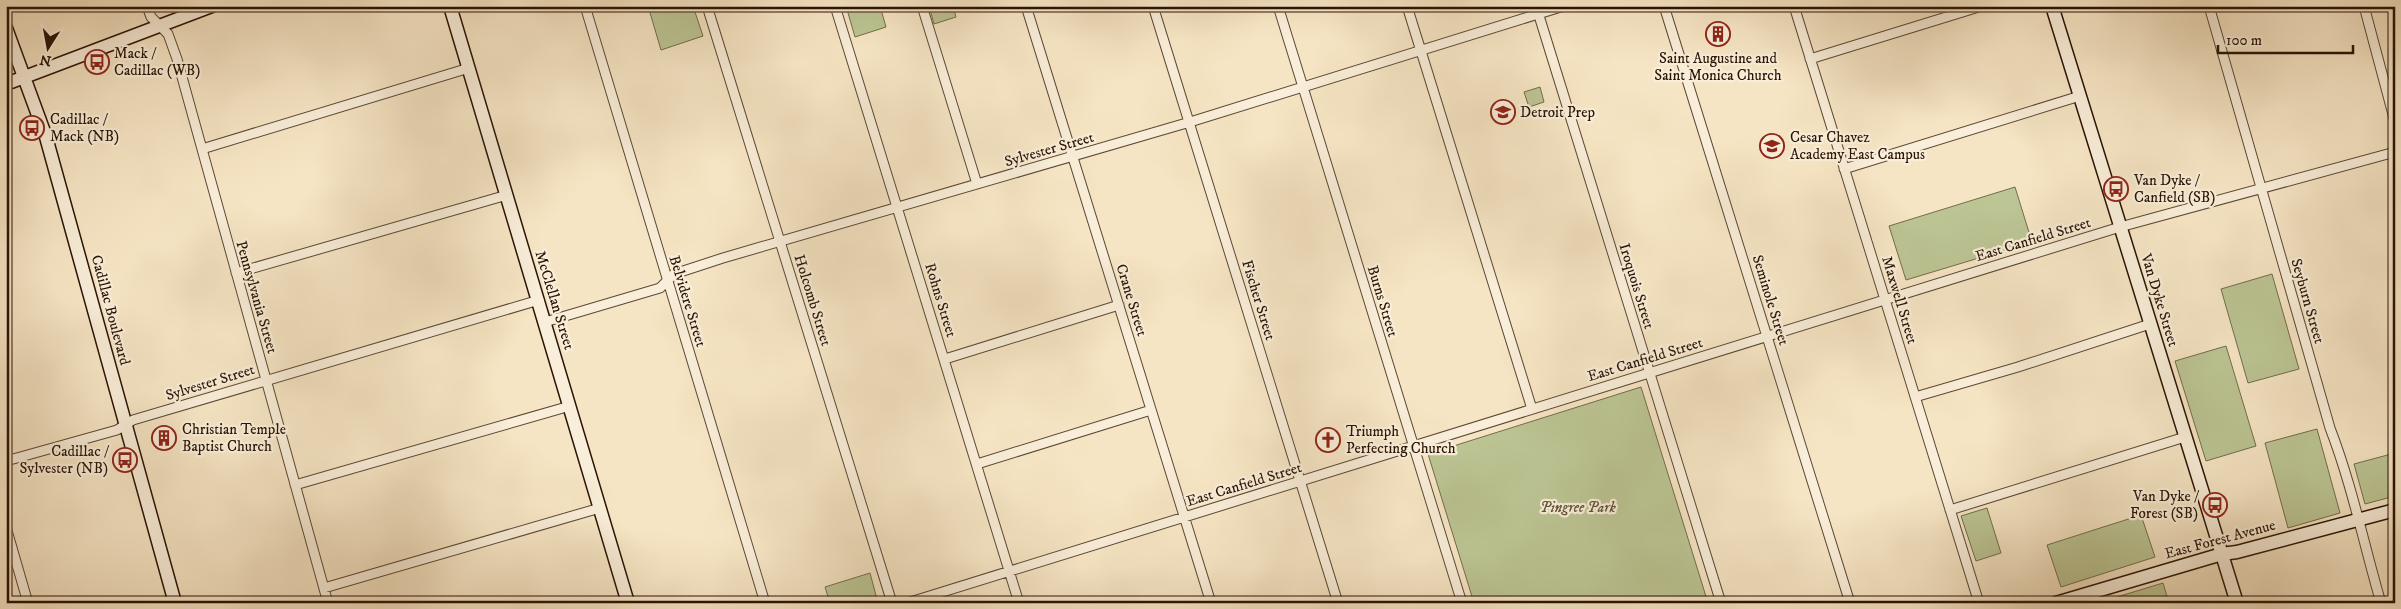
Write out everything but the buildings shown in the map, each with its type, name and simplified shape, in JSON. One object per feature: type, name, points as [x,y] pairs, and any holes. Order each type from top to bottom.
[{"type":"street","name":"Pennsylvania Street","points":[[147,6],[151,17],[168,34],[177,59],[328,603]]},
{"type":"street","points":[[6,84],[212,6]]},
{"type":"street","name":"McClellan Street","points":[[450,6],[628,603]]},
{"type":"street","name":"Belvidere Street","points":[[585,6],[765,603]]},
{"type":"street","name":"Holcomb Street","points":[[707,6],[892,603]]},
{"type":"street","name":"Rohns Street","points":[[835,6],[1020,603]]},
{"type":"street","points":[[922,6],[977,184]]},
{"type":"street","name":"Crane Street","points":[[1026,6],[1211,603]]},
{"type":"street","name":"Fischer Street","points":[[1153,6],[1338,603]]},
{"type":"street","name":"Burns Street","points":[[1278,6],[1462,603]]},
{"type":"street","points":[[1407,6],[1532,408]]},
{"type":"street","name":"Sylvester Street","points":[[545,322],[660,288],[678,273],[780,241],[1190,122],[1421,51],[1537,10],[1564,6]]},
{"type":"street","name":"Seminole Street","points":[[1664,6],[1850,603]]},
{"type":"street","name":"Maxwell Street","points":[[1794,6],[1979,603]]},
{"type":"street","points":[[1810,59],[1982,6]]},
{"type":"street","name":"Van Dyke Street","points":[[2052,6],[2237,603]]},
{"type":"street","name":"Seyburn Street","points":[[2209,6],[2330,428],[2344,464],[2357,520],[2381,603]]},
{"type":"street","points":[[2364,6],[2395,122]]},
{"type":"street","name":"Iroquois Street","points":[[1537,10],[1721,603]]},
{"type":"street","name":"Cadillac Boulevard","points":[[6,28],[26,77],[46,137],[175,603]]},
{"type":"street","points":[[202,149],[468,68]]},
{"type":"street","points":[[1844,169],[2080,96]]},
{"type":"street","name":"East Canfield Street","points":[[908,603],[2120,227],[2395,152]]},
{"type":"street","points":[[236,273],[507,195]]},
{"type":"street","name":"Sylvester Street","points":[[6,461],[117,430],[132,420],[539,300]]},
{"type":"street","points":[[944,359],[1119,306]]},
{"type":"street","points":[[1915,397],[2018,367],[2150,324]]},
{"type":"street","points":[[295,486],[570,406]]},
{"type":"street","points":[[977,464],[1151,410]]},
{"type":"street","points":[[1950,510],[2185,437]]},
{"type":"street","points":[[324,588],[600,508]]},
{"type":"street","name":"East Forest Avenue","points":[[2056,603],[2222,554],[2237,552],[2395,510]]},
{"type":"street","points":[[6,527],[28,603]]},
{"type":"green space","points":[[648,6],[693,6],[703,36],[661,50]]},
{"type":"green space","points":[[846,6],[880,6],[886,27],[855,37]]},
{"type":"green space","points":[[929,6],[953,6],[956,17],[934,24]]},
{"type":"green space","points":[[1540,87],[1544,102],[1529,107],[1524,92]]},
{"type":"green space","points":[[2015,187],[2032,242],[1906,280],[1889,226]]},
{"type":"green space","points":[[2272,274],[2299,369],[2248,383],[2221,289]]},
{"type":"green space","points":[[2226,346],[2256,446],[2206,461],[2175,361]]},
{"type":"green space","name":"Pingree Park","points":[[1641,387],[1708,603],[1474,603],[1428,454]]},
{"type":"green space","points":[[2317,429],[2340,513],[2288,528],[2265,443]]},
{"type":"green space","points":[[2395,453],[2395,496],[2365,504],[2354,464]]},
{"type":"green space","points":[[1987,508],[2001,553],[1976,561],[1961,516]]},
{"type":"green space","points":[[2141,515],[2155,557],[2061,587],[2047,545]]},
{"type":"green space","points":[[870,573],[878,603],[830,603],[825,587]]},
{"type":"green space","points":[[2163,583],[2169,603],[2097,603]]},
{"type":"place","name":"Saint Augustine and Saint Monica Church","points":[[1718,34]]},
{"type":"place","name":"Mack / Cadillac (WB)","points":[[97,62]]},
{"type":"place","name":"Detroit Prep","points":[[1503,112]]},
{"type":"place","name":"Cadillac / Mack (NB)","points":[[32,128]]},
{"type":"place","name":"Cesar Chavez Academy East Campus","points":[[1772,146]]},
{"type":"place","name":"Van Dyke / Canfield (SB)","points":[[2116,189]]},
{"type":"place","name":"Christian Temple Baptist Church","points":[[164,438]]},
{"type":"place","name":"Triumph Perfecting Church","points":[[1328,440]]},
{"type":"place","name":"Cadillac / Sylvester (NB)","points":[[125,460]]},
{"type":"place","name":"Van Dyke / Forest (SB)","points":[[2215,505]]}]
